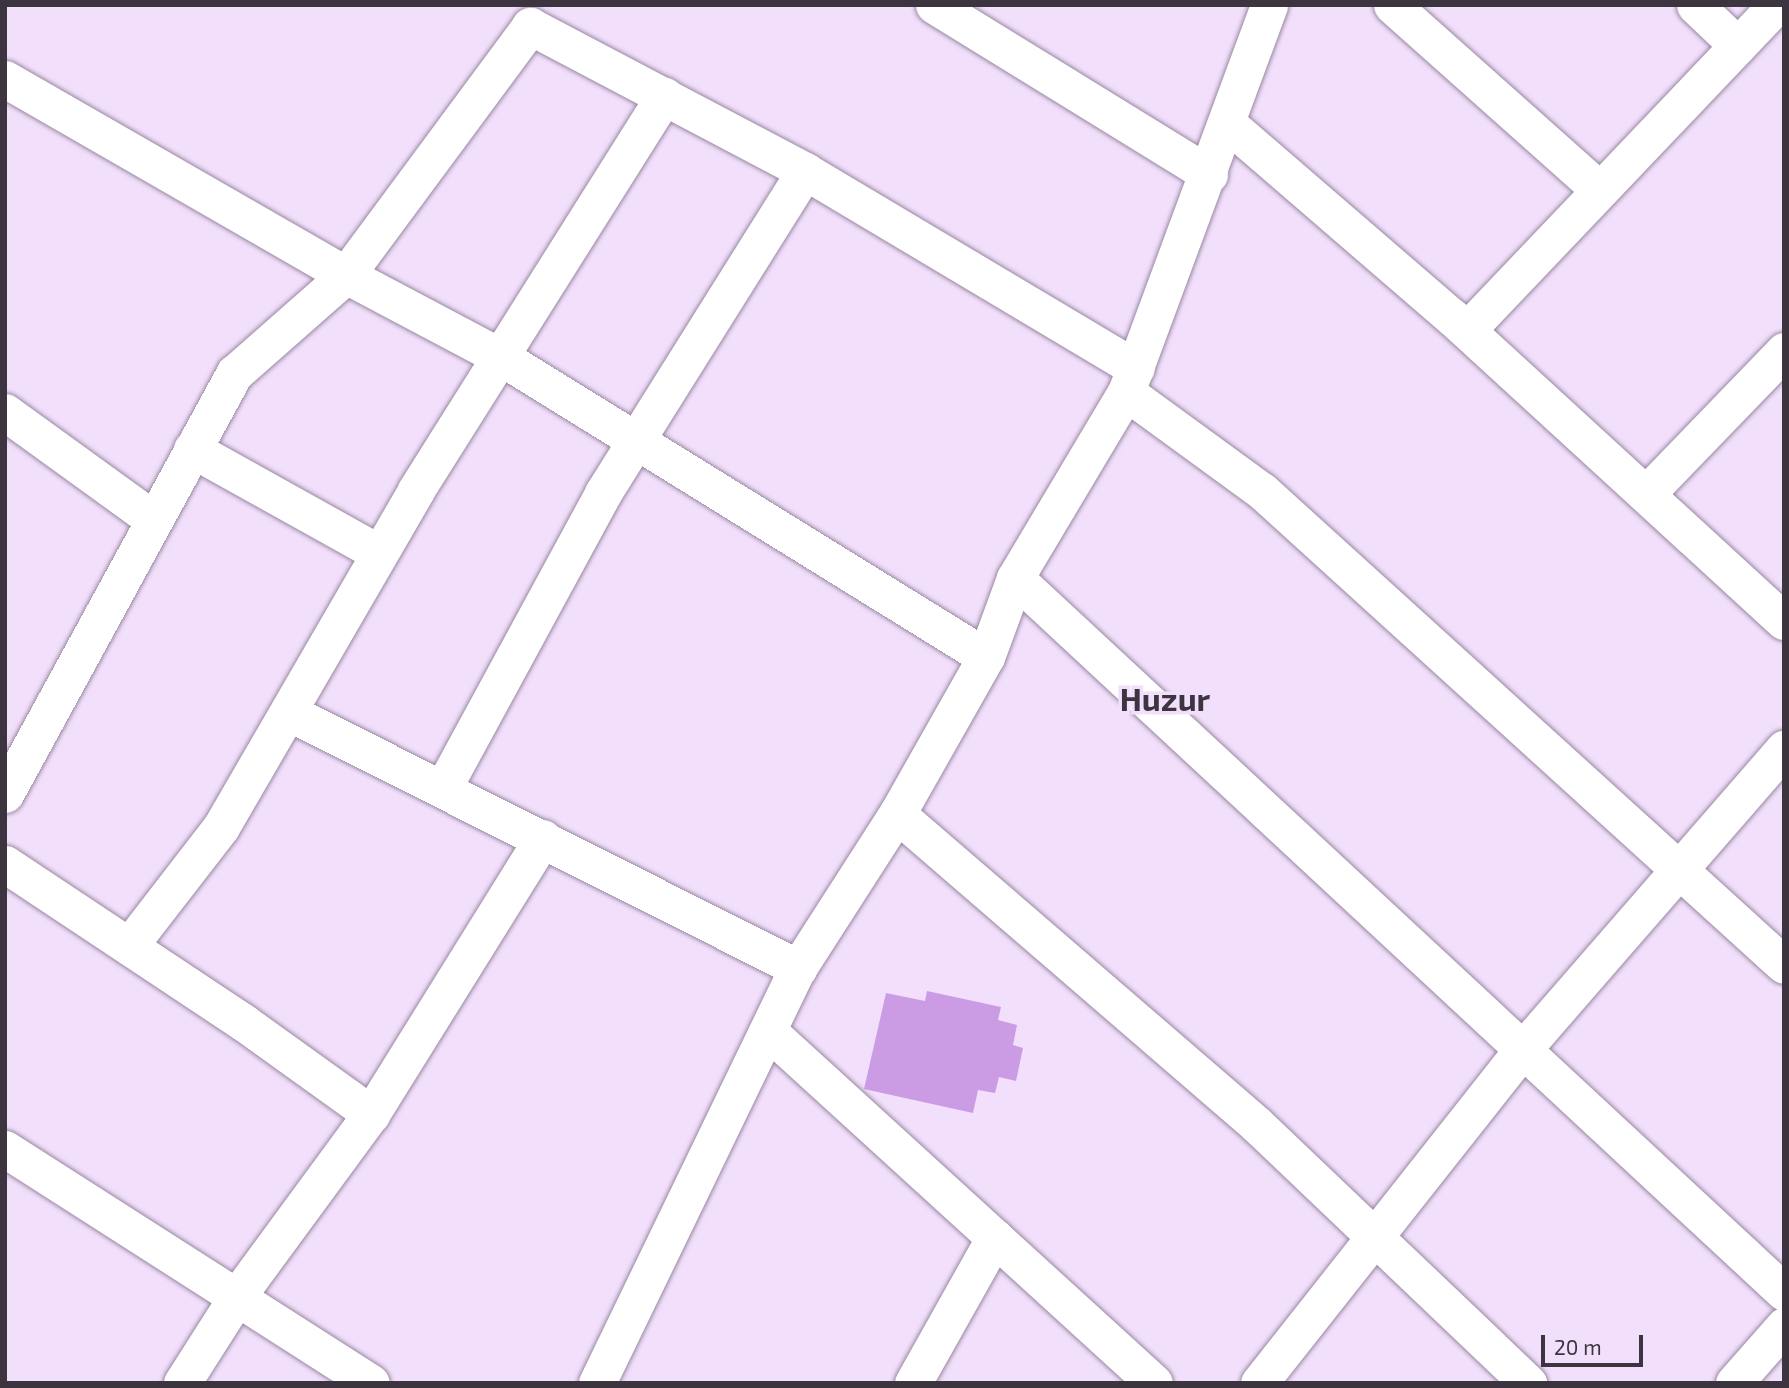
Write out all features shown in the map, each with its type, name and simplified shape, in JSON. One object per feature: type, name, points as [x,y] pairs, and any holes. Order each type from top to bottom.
[{"type":"street","points":[[934,5],[1209,174]]},
{"type":"street","points":[[597,1383],[798,968],[897,814],[986,657],[1014,578],[1131,380],[1269,5]]},
{"type":"street","points":[[1392,5],[1600,190]]},
{"type":"street","points":[[1695,5],[1738,46]]},
{"type":"street","points":[[1467,330],[1776,5]]},
{"type":"street","points":[[5,794],[235,373],[346,275],[538,11],[664,96],[805,171],[1131,380],[1262,491],[1784,965]]},
{"type":"street","points":[[5,79],[346,275],[500,357],[986,657]]},
{"type":"street","points":[[129,946],[221,827],[379,553],[664,96]]},
{"type":"street","points":[[1227,123],[1467,330],[1784,621]]},
{"type":"street","points":[[443,788],[564,561],[805,171]]},
{"type":"street","points":[[1646,494],[1784,351]]},
{"type":"street","points":[[5,412],[153,519]]},
{"type":"street","points":[[192,449],[379,553]]},
{"type":"street","points":[[1014,578],[1784,1292]]},
{"type":"street","points":[[288,712],[798,968]]},
{"type":"street","points":[[1259,1383],[1523,1049],[1682,871],[1784,749]]},
{"type":"street","points":[[897,814],[1255,1124],[1528,1383]]},
{"type":"street","points":[[182,1383],[239,1295],[371,1114],[542,838]]},
{"type":"street","points":[[5,864],[129,946],[371,1114]]},
{"type":"street","points":[[768,1031],[1154,1383]]},
{"type":"street","points":[[5,1149],[239,1295],[371,1383]]},
{"type":"street","points":[[913,1383],[995,1237]]},
{"type":"street","points":[[1734,1383],[1784,1326]]},
{"type":"building","points":[[927,991],[1001,1007],[998,1020],[1017,1025],[1013,1045],[1023,1048],[1016,1081],[999,1077],[995,1093],[978,1090],[973,1113],[864,1089],[886,993],[925,1001]]},
{"type":"district","name":"Huzur","points":[[1165,698]]}]
